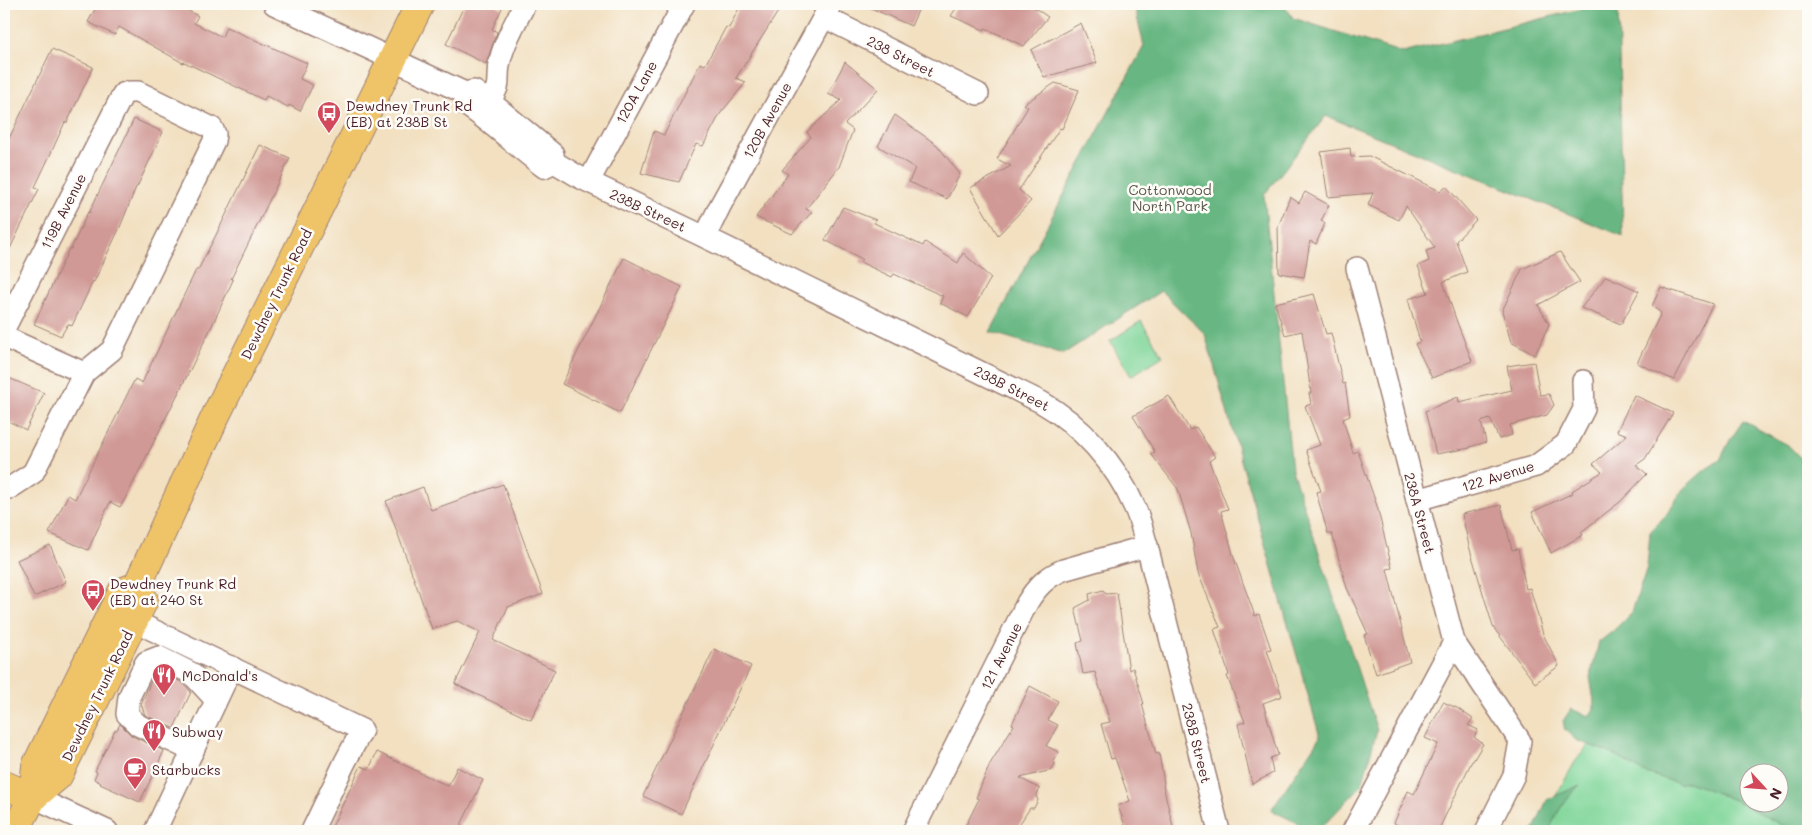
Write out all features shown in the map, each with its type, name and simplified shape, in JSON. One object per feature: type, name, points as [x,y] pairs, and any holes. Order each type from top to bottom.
[{"type":"main road","name":"Dewdney Trunk Road","points":[[33,797],[36,766],[122,592],[137,586],[216,415],[420,4]]},
{"type":"main road","name":"Dewdney Trunk Road","points":[[15,831],[33,797],[58,776],[144,600],[137,586]]},
{"type":"main road","points":[[4,785],[33,797]]},
{"type":"street","name":"238B Street","points":[[274,4],[393,58],[465,94],[474,91],[489,101],[553,154],[554,162]]},
{"type":"street","points":[[489,101],[498,89],[499,64],[525,4]]},
{"type":"street","name":"120A Lane","points":[[588,182],[684,4]]},
{"type":"street","name":"238 Street","points":[[827,10],[978,94]]},
{"type":"street","name":"120B Avenue","points":[[705,237],[827,10]]},
{"type":"street","name":"119B Avenue","points":[[4,329],[122,94],[138,92],[212,128],[215,134],[214,141],[112,350],[84,373]]},
{"type":"street","name":"238B Street","points":[[465,94],[466,105],[544,167],[554,162]]},
{"type":"street","name":"238B Street","points":[[554,162],[588,182],[705,237],[1056,410],[1077,426],[1119,477],[1134,506],[1147,546],[1219,831]]},
{"type":"street","name":"238A Street","points":[[1357,268],[1454,642],[1520,741],[1514,775],[1486,831]]},
{"type":"street","points":[[4,337],[84,373],[33,473],[10,488]]},
{"type":"street","name":"122 Avenue","points":[[1417,500],[1536,466],[1566,444],[1584,409],[1583,380]]},
{"type":"street","name":"121 Avenue","points":[[913,831],[1035,590],[1055,573],[1147,546]]},
{"type":"street","points":[[134,621],[362,730],[312,831]]},
{"type":"street","points":[[1353,831],[1454,642]]},
{"type":"street","points":[[193,751],[138,726],[127,714],[129,697],[146,662],[159,657],[191,673],[216,700]]},
{"type":"street","points":[[155,831],[232,667]]},
{"type":"street","points":[[33,797],[107,831]]},
{"type":"green space","name":"Cottonwood North Park","points":[[1134,4],[1284,4],[1293,18],[1403,53],[1601,4],[1618,4],[1623,236],[1326,116],[1264,195],[1292,470],[1377,730],[1362,785],[1318,831],[1314,831],[1271,810],[1320,737],[1205,334],[1161,291],[1063,354],[990,332],[1144,46]]},
{"type":"green space","points":[[1141,321],[1163,356],[1131,376],[1110,341]]},
{"type":"green space","points":[[1743,421],[1788,445],[1808,466],[1808,831],[1793,831],[1757,812],[1790,812],[1790,762],[1740,762],[1740,803],[1687,782],[1680,784],[1643,772],[1613,754],[1576,740],[1565,730],[1563,721],[1571,709],[1589,716],[1594,709],[1590,677],[1599,642],[1632,612],[1647,567],[1650,532],[1666,515],[1683,489],[1706,469],[1720,460],[1730,440]]},
{"type":"green space","points":[[1604,725],[1740,797],[1740,812],[1784,812],[1808,819],[1808,831],[1536,831],[1575,762]]},
{"type":"green space","points":[[1580,785],[1562,806],[1549,831],[1533,831],[1547,800]]},
{"type":"building","points":[[98,4],[170,4],[180,9],[181,7],[198,16],[194,23],[222,37],[226,27],[307,63],[300,79],[313,85],[300,111],[266,96],[264,100],[183,63],[119,27],[115,35],[88,22]]},
{"type":"building","points":[[465,4],[494,4],[502,8],[492,29],[497,32],[486,64],[446,44]]},
{"type":"building","points":[[741,4],[769,4],[781,7],[736,78],[746,82],[720,114],[703,146],[696,144],[679,182],[641,173],[654,131],[664,135],[700,63],[705,65],[726,27],[729,28]]},
{"type":"building","points":[[862,4],[921,4],[911,26]]},
{"type":"building","points":[[959,4],[1029,4],[1048,17],[1024,46],[985,28],[984,30],[951,16]]},
{"type":"building","points":[[1081,23],[1097,63],[1044,77],[1031,50]]},
{"type":"building","points":[[52,49],[93,67],[35,187],[39,189],[4,261],[4,149]]},
{"type":"building","points":[[845,62],[878,89],[845,124],[853,130],[839,167],[806,209],[812,212],[792,234],[756,217],[788,174],[782,170],[811,137],[807,132],[841,100],[828,94]]},
{"type":"building","points":[[1055,83],[1079,90],[1062,129],[1060,128],[1019,190],[1031,201],[998,235],[970,188],[1011,166],[997,159],[1028,107],[1024,104]]},
{"type":"building","points":[[895,115],[937,145],[960,174],[947,199],[909,182],[915,168],[878,146]]},
{"type":"building","points":[[134,119],[163,132],[72,326],[68,324],[61,336],[34,324]]},
{"type":"building","points":[[260,145],[290,158],[231,279],[233,280],[209,332],[125,499],[120,507],[110,502],[88,550],[49,533],[68,495],[75,499],[135,379],[142,383],[196,270],[198,270],[216,235]]},
{"type":"building","points":[[1350,148],[1351,157],[1369,156],[1440,191],[1446,186],[1476,220],[1456,241],[1467,272],[1443,282],[1472,361],[1432,378],[1415,344],[1420,342],[1408,299],[1428,293],[1418,266],[1429,261],[1426,251],[1435,248],[1406,206],[1399,220],[1368,205],[1373,193],[1328,197],[1321,152]]},
{"type":"building","points":[[1305,192],[1329,205],[1321,221],[1325,223],[1316,244],[1310,241],[1304,277],[1279,273],[1278,227],[1290,197],[1299,203]]},
{"type":"building","points":[[843,207],[876,220],[874,223],[923,246],[925,242],[958,263],[963,253],[991,278],[968,317],[940,303],[943,296],[894,274],[892,277],[860,262],[862,259],[825,240]]},
{"type":"building","points":[[1560,252],[1580,282],[1538,305],[1549,324],[1535,355],[1511,342],[1502,311],[1522,269]]},
{"type":"building","points":[[624,258],[682,287],[620,413],[562,384]]},
{"type":"building","points":[[1606,276],[1639,291],[1621,324],[1581,308]]},
{"type":"building","points":[[1661,287],[1713,304],[1674,380],[1637,363],[1661,313],[1652,306]]},
{"type":"building","points":[[1314,294],[1326,334],[1331,333],[1343,384],[1345,383],[1350,416],[1343,419],[1353,453],[1358,451],[1377,506],[1392,568],[1387,569],[1410,662],[1376,674],[1364,635],[1368,634],[1347,588],[1332,534],[1328,534],[1316,492],[1321,491],[1306,450],[1320,445],[1305,406],[1311,404],[1309,393],[1311,393],[1302,331],[1285,335],[1275,303]]},
{"type":"building","points":[[1534,362],[1540,395],[1549,394],[1554,405],[1547,415],[1510,425],[1512,435],[1499,439],[1490,419],[1481,422],[1486,442],[1470,448],[1436,454],[1425,411],[1458,397],[1459,402],[1512,390],[1507,366]]},
{"type":"building","points":[[4,376],[44,393],[26,430],[4,419]]},
{"type":"building","points":[[1634,395],[1673,413],[1645,459],[1636,465],[1647,474],[1620,502],[1581,532],[1583,535],[1551,553],[1532,512],[1573,493],[1572,491],[1602,472],[1593,464],[1627,435],[1617,431]]},
{"type":"building","points":[[1169,396],[1190,430],[1196,427],[1215,457],[1209,461],[1228,509],[1221,511],[1234,558],[1255,616],[1259,614],[1271,649],[1267,650],[1282,696],[1263,703],[1278,755],[1270,758],[1273,773],[1252,784],[1238,724],[1245,722],[1227,676],[1229,675],[1214,629],[1220,627],[1198,573],[1191,533],[1178,489],[1151,454],[1155,452],[1133,416]]},
{"type":"building","points":[[503,484],[543,594],[508,607],[493,640],[555,670],[531,720],[455,684],[480,632],[457,621],[432,629],[386,501],[423,487],[431,510]]},
{"type":"building","points":[[1501,505],[1512,550],[1518,549],[1526,589],[1530,588],[1543,634],[1559,666],[1535,683],[1493,627],[1469,546],[1462,514]]},
{"type":"building","points":[[50,545],[66,582],[34,597],[17,560]]},
{"type":"building","points":[[1103,590],[1106,594],[1117,593],[1129,670],[1133,668],[1156,754],[1159,753],[1163,785],[1174,831],[1127,831],[1118,806],[1130,801],[1115,758],[1111,759],[1101,724],[1110,722],[1095,672],[1083,674],[1077,643],[1083,641],[1075,608],[1090,600],[1089,594]]},
{"type":"building","points":[[714,649],[751,666],[681,814],[643,796]]},
{"type":"building","points":[[158,671],[183,683],[191,692],[174,728],[145,715],[141,704],[155,672]]},
{"type":"building","points":[[1030,686],[1058,701],[1048,720],[1058,725],[1046,746],[1059,752],[1053,761],[1055,764],[1052,770],[1020,778],[1040,789],[1036,796],[1038,800],[1034,808],[1030,808],[1015,831],[963,831],[979,799],[976,798],[990,764],[1014,725],[1012,724]]},
{"type":"building","points":[[1443,702],[1457,708],[1473,719],[1468,725],[1478,730],[1474,737],[1483,744],[1472,761],[1438,831],[1410,831],[1394,823],[1408,791],[1414,794],[1438,744],[1425,738]]},
{"type":"building","points":[[120,724],[132,736],[164,751],[140,802],[100,784],[94,779],[97,772],[95,771],[115,730],[117,730]]},
{"type":"building","points":[[377,752],[448,786],[457,767],[483,780],[458,831],[330,831],[361,766],[369,769]]},
{"type":"place","name":"Dewdney Trunk Rd (EB) at 238B St","points":[[329,134]]},
{"type":"place","name":"Dewdney Trunk Rd (EB) at 240 St","points":[[93,612]]},
{"type":"place","name":"McDonald's","points":[[164,696]]},
{"type":"place","name":"Subway","points":[[154,752]]},
{"type":"place","name":"Starbucks","points":[[135,790]]}]
